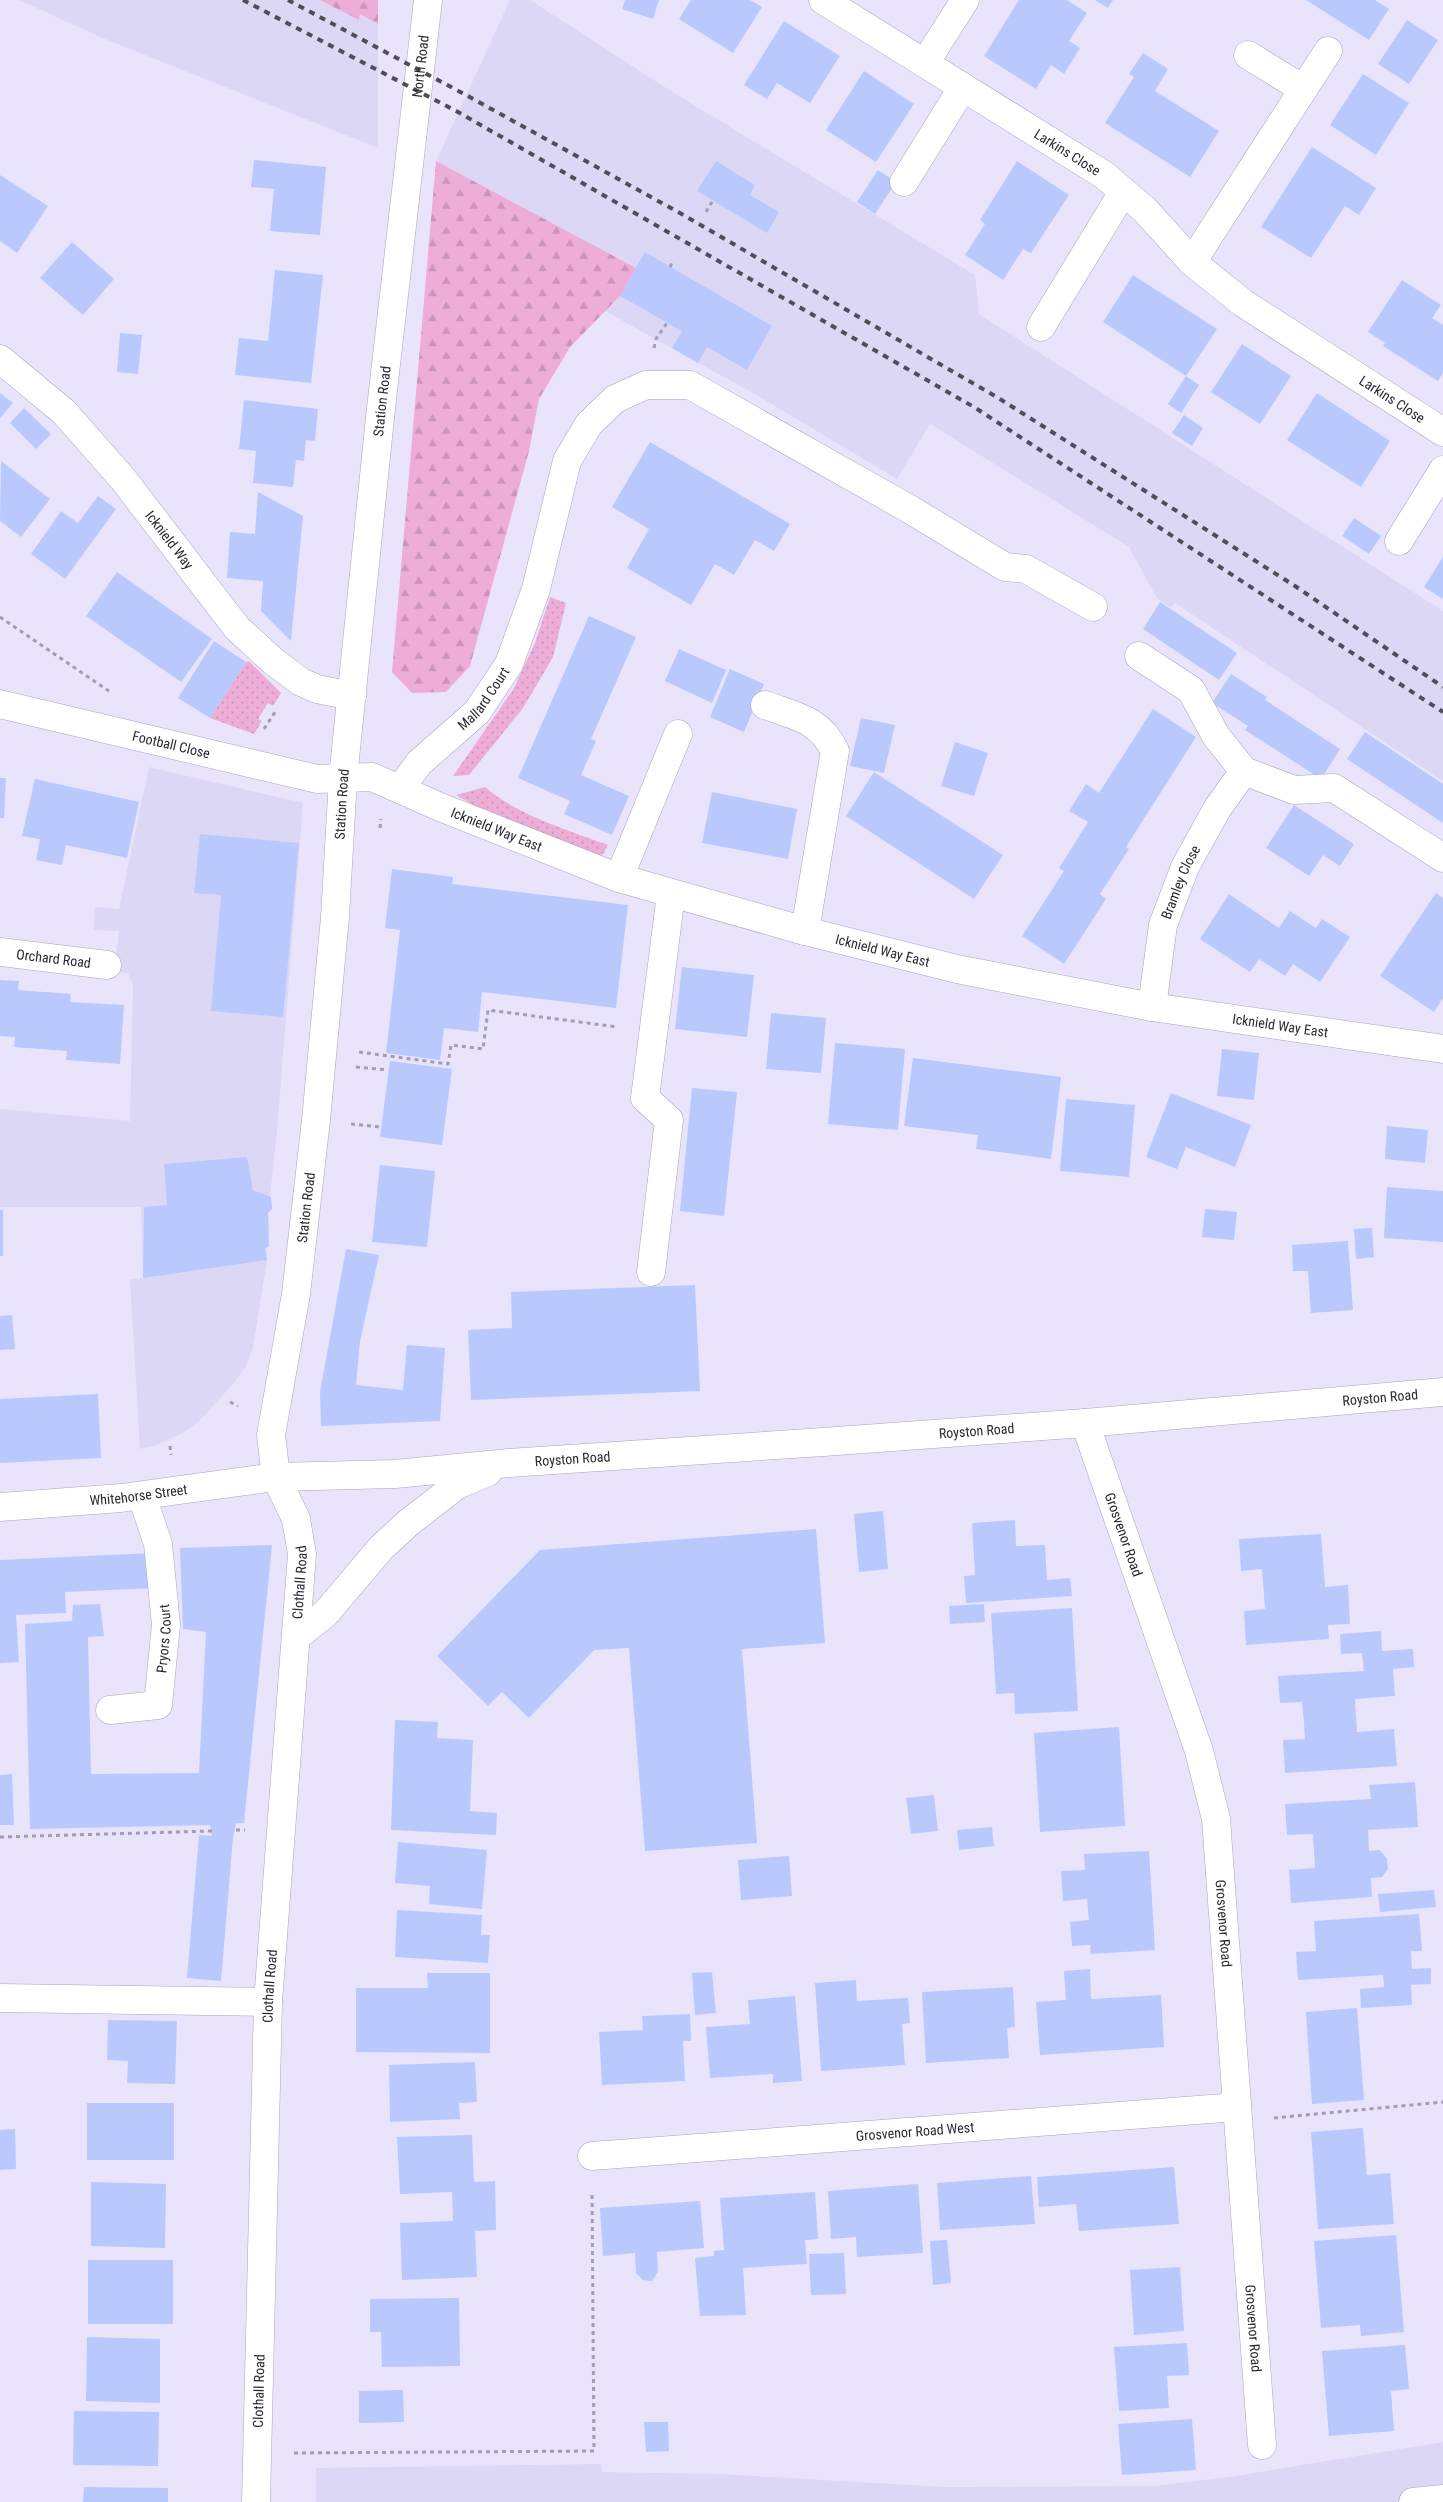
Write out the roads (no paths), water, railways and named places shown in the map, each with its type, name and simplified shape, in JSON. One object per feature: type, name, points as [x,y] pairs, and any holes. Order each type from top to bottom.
[{"type":"street","name":"North Road","points":[[414,131],[428,0]]},
{"type":"street","name":"Larkins Close","points":[[823,0],[1104,175],[1145,210],[1192,262],[1243,303],[1443,432]]},
{"type":"street","points":[[924,63],[965,0]]},
{"type":"street","points":[[1192,262],[1328,51]]},
{"type":"street","points":[[1248,55],[1303,89]]},
{"type":"street","points":[[904,182],[963,87]]},
{"type":"street","name":"Station Road","points":[[276,1478],[271,1435],[296,1294],[316,1120],[335,917],[343,778],[381,408],[414,131]]},
{"type":"street","points":[[1041,327],[1123,192]]},
{"type":"street","name":"Icknield Way","points":[[0,359],[64,412],[123,479],[237,628],[273,661],[297,679],[317,689],[352,696]]},
{"type":"street","name":"Mallard Court","points":[[400,789],[420,763],[476,712],[509,664],[536,589],[567,461],[589,424],[615,399],[646,385],[690,385],[912,510],[1005,567],[1026,569],[1094,607]]},
{"type":"street","points":[[1399,541],[1436,480]]},
{"type":"street","points":[[1139,656],[1192,690],[1216,736],[1244,771],[1265,781],[1294,790],[1334,788],[1443,858]]},
{"type":"street","name":"Football Close","points":[[0,704],[317,779],[343,778]]},
{"type":"street","points":[[764,705],[814,723],[828,736],[835,751],[805,931]]},
{"type":"street","points":[[619,878],[678,734]]},
{"type":"street","name":"Bramley Close","points":[[1152,1007],[1163,925],[1182,875],[1217,809],[1244,771]]},
{"type":"street","name":"Icknield Way East","points":[[343,778],[372,777],[440,807],[619,878],[805,931],[957,969],[1152,1007],[1443,1049]]},
{"type":"street","points":[[651,1272],[669,1120],[645,1098],[671,894]]},
{"type":"street","name":"Orchard Road","points":[[0,952],[107,965]]},
{"type":"street","name":"Royston Road","points":[[276,1478],[395,1474],[509,1463],[1085,1423],[1443,1392]]},
{"type":"street","name":"Grosvenor Road","points":[[1085,1423],[1200,1751],[1216,1819],[1262,2445]]},
{"type":"street","name":"Royston Road","points":[[296,1637],[326,1613],[381,1548],[408,1522],[457,1485],[509,1463]]},
{"type":"street","name":"Whitehorse Street","points":[[0,1507],[142,1496],[276,1478]]},
{"type":"street","name":"Clothall Road","points":[[256,2502],[268,2002],[302,1554],[296,1520],[276,1478]]},
{"type":"street","name":"Pryors Court","points":[[110,1710],[158,1705],[166,1625],[158,1544],[142,1496]]},
{"type":"street","points":[[0,1998],[268,2002]]},
{"type":"street","name":"Grosvenor Road West","points":[[592,2156],[1238,2114]]},
{"type":"street","points":[[1413,2502],[1443,2499]]},
{"type":"railway","points":[[243,0],[458,112],[974,407],[1443,712]]},
{"type":"railway","points":[[288,0],[466,95],[680,213],[1000,399],[1295,586],[1443,687]]}]
